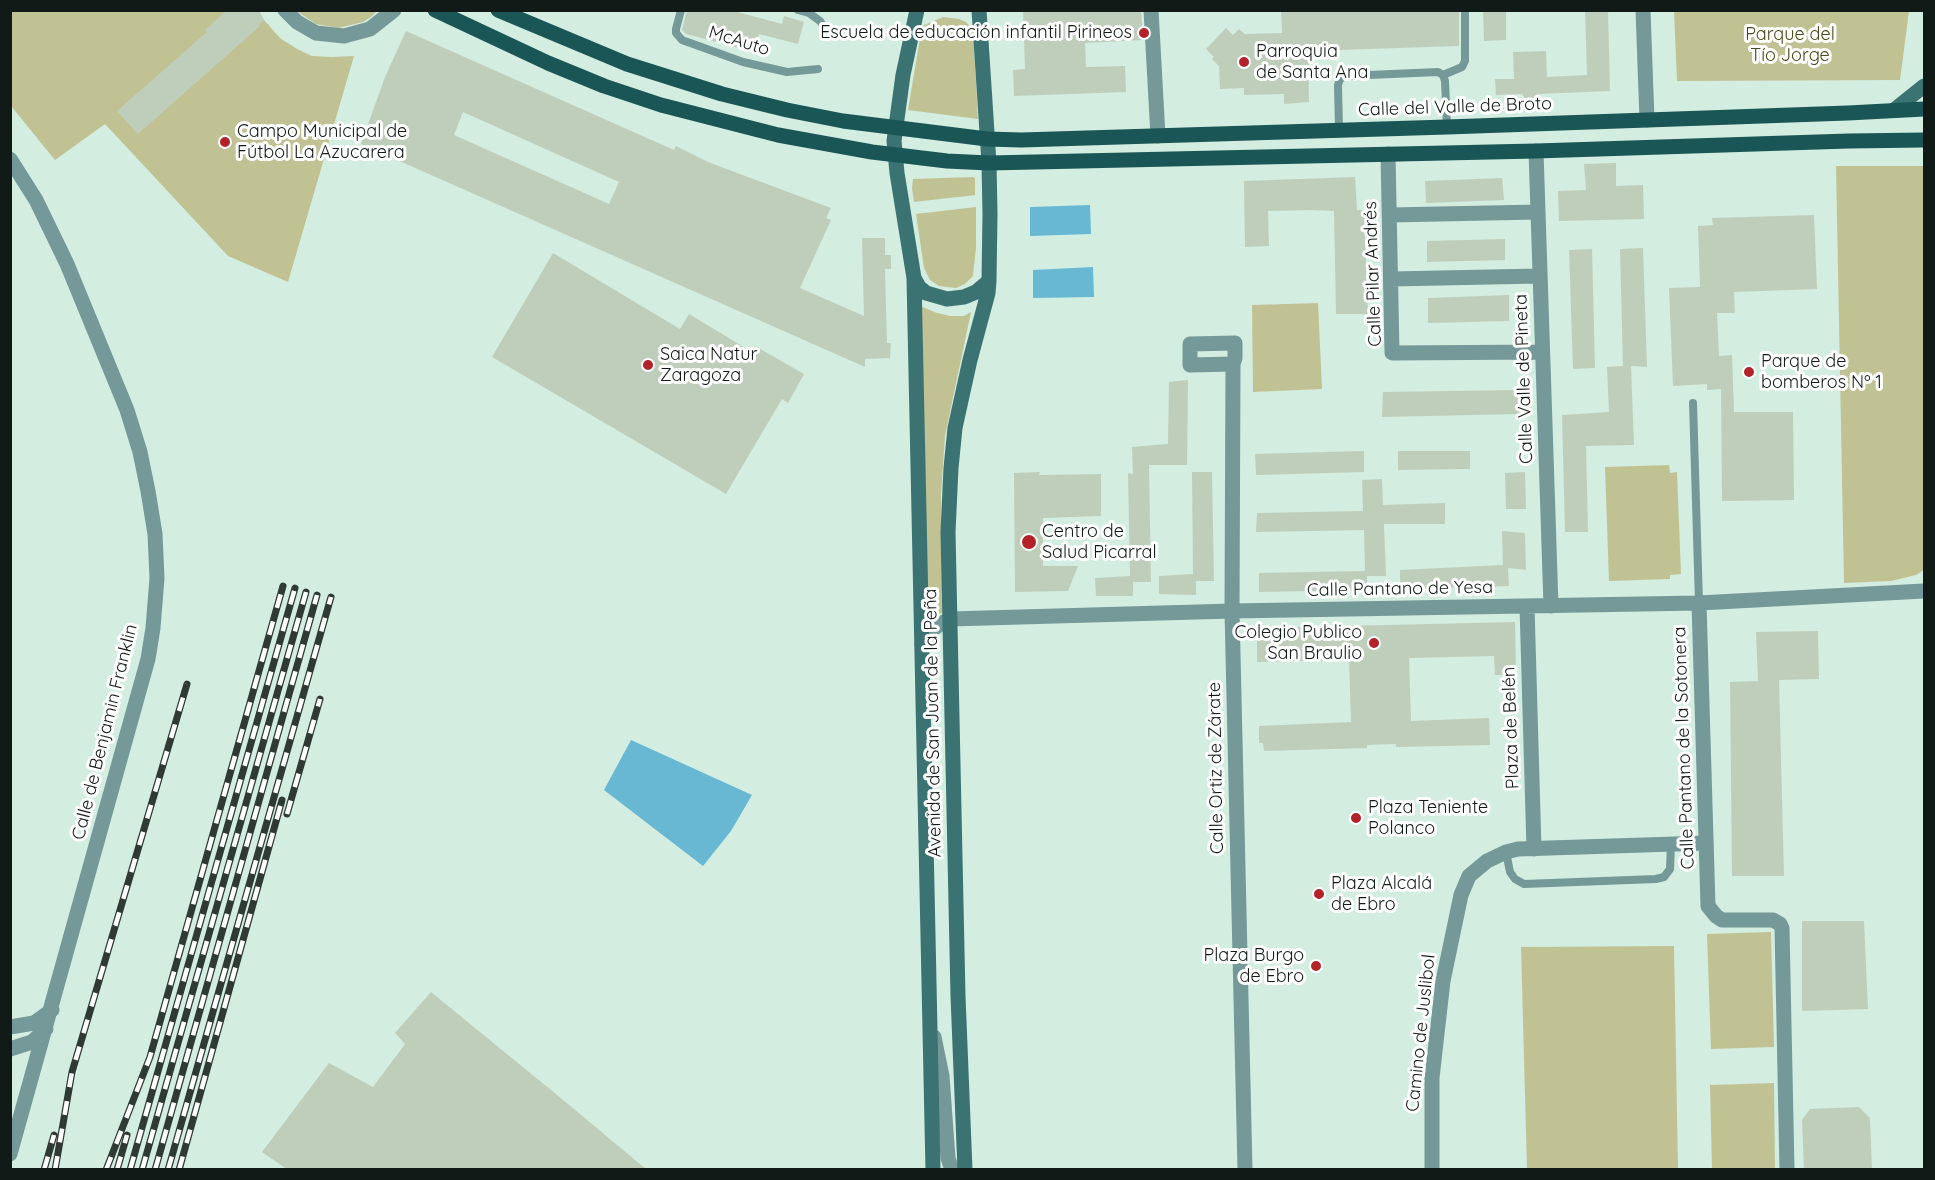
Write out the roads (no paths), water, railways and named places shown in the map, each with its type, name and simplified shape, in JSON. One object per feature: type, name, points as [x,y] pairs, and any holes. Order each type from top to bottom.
[{"type":"main road","points":[[435,10],[548,63],[604,86],[661,105],[778,135],[895,156],[948,161],[989,163],[1924,140]]},
{"type":"main road","name":"Calle del Valle de Broto","points":[[498,10],[627,64],[677,81],[787,110],[895,128],[987,139],[1447,127],[1924,109]]},
{"type":"main road","name":"Avenida de San Juan de la Peña","points":[[965,1170],[958,996],[948,532],[951,468],[960,404],[988,293],[990,214],[989,163],[979,16],[968,10]]},
{"type":"main road","name":"Avenida de San Juan de la Peña","points":[[919,12],[903,75],[895,128],[895,156],[914,279],[933,1170]]},
{"type":"main road","points":[[1894,110],[1924,86]]},
{"type":"main road","points":[[914,279],[926,292],[947,299],[964,297],[976,292],[989,280]]},
{"type":"street","points":[[285,10],[297,22],[316,33],[344,36],[370,29],[394,10]]},
{"type":"street","points":[[1151,10],[1158,136]]},
{"type":"street","points":[[1643,10],[1647,120]]},
{"type":"street","name":"Calle Valle de Pineta","points":[[1536,151],[1551,606]]},
{"type":"street","name":"Calle Pilar Andrés","points":[[1388,154],[1392,353],[1542,352]]},
{"type":"street","name":"Calle de Benjamin Franklin","points":[[10,159],[36,200],[67,264],[127,410],[140,452],[155,534],[156,578],[153,628],[148,659],[10,1154]]},
{"type":"street","points":[[1389,215],[1538,212]]},
{"type":"street","points":[[1391,279],[1540,276]]},
{"type":"street","name":"Calle Ortiz de Zárate","points":[[1233,364],[1232,611],[1245,1170]]},
{"type":"street","name":"Calle Pantano de Yesa","points":[[1889,593],[1924,580]]},
{"type":"street","name":"Calle Pantano de Yesa","points":[[950,620],[1232,611],[1699,603],[1924,591]]},
{"type":"street","name":"Calle Pantano de Yesa","points":[[1889,593],[1924,600]]},
{"type":"street","name":"Calle Pantano de la Sotonera","points":[[1699,603],[1708,906],[1722,920],[1776,921],[1780,924],[1783,933],[1787,1170]]},
{"type":"street","name":"Plaza de Belén","points":[[1527,606],[1534,849]]},
{"type":"street","points":[[921,645],[937,626],[950,620]]},
{"type":"street","name":"Camino de Juslibol","points":[[1432,1170],[1432,1078],[1443,981],[1461,895],[1469,876],[1478,867],[1506,852],[1706,843]]},
{"type":"street","points":[[10,1027],[34,1023],[52,1010]]},
{"type":"street","name":"Avenida de San Juan de la Peña","points":[[929,1014],[942,1076],[947,1151],[952,1170]]},
{"type":"street","points":[[10,1049],[32,1042],[46,1029]]},
{"type":"lane","name":"McAuto","points":[[681,10],[676,33],[682,40],[743,62],[787,72],[818,69]]},
{"type":"lane","points":[[798,10],[809,13],[820,21],[827,31]]},
{"type":"lane","points":[[1443,75],[1462,67],[1465,61],[1465,10]]},
{"type":"lane","points":[[1340,130],[1338,85],[1340,79],[1346,76],[1438,72],[1443,75],[1445,81],[1447,127]]},
{"type":"lane","points":[[1693,403],[1699,603]]},
{"type":"lane","points":[[1506,852],[1510,872],[1515,879],[1524,884],[1656,879],[1664,876],[1670,869],[1671,844]]},
{"type":"water","points":[[1090,205],[1091,234],[1030,236],[1030,207]]},
{"type":"water","points":[[1093,267],[1094,297],[1033,298],[1033,270]]},
{"type":"water","points":[[631,740],[752,795],[731,831],[703,866],[604,790]]},
{"type":"railway","points":[[106,1170],[150,1057],[283,586]]},
{"type":"railway","points":[[130,1170],[295,588]]},
{"type":"railway","points":[[142,1170],[306,592]]},
{"type":"railway","points":[[155,1170],[317,595]]},
{"type":"railway","points":[[168,1170],[331,597]]},
{"type":"railway","points":[[55,1170],[72,1072],[187,684]]},
{"type":"railway","points":[[287,814],[320,699]]},
{"type":"railway","points":[[179,1170],[282,800]]},
{"type":"railway","points":[[44,1170],[54,1135]]},
{"type":"railway","points":[[117,1170],[127,1135]]},
{"type":"place","name":"Escuela de educación infantil Pirineos","points":[[1144,33]]},
{"type":"place","name":"Parroquia de Santa Ana","points":[[1244,62]]},
{"type":"place","name":"Campo Municipal de Fútbol La Azucarera","points":[[225,142]]},
{"type":"place","name":"Saica Natur Zaragoza","points":[[648,365]]},
{"type":"place","name":"Parque de bomberos Nº 1","points":[[1749,372]]},
{"type":"place","name":"Centro de Salud Picarral","points":[[1029,542]]},
{"type":"place","name":"Colegio Publico San Braulio","points":[[1374,643]]},
{"type":"place","name":"Plaza Teniente Polanco","points":[[1356,818]]},
{"type":"place","name":"Plaza Alcalá de Ebro","points":[[1319,894]]},
{"type":"place","name":"Plaza Burgo de Ebro","points":[[1316,966]]},
{"type":"park label","name":"Parque del Tío Jorge","points":[[1790,45]]}]
